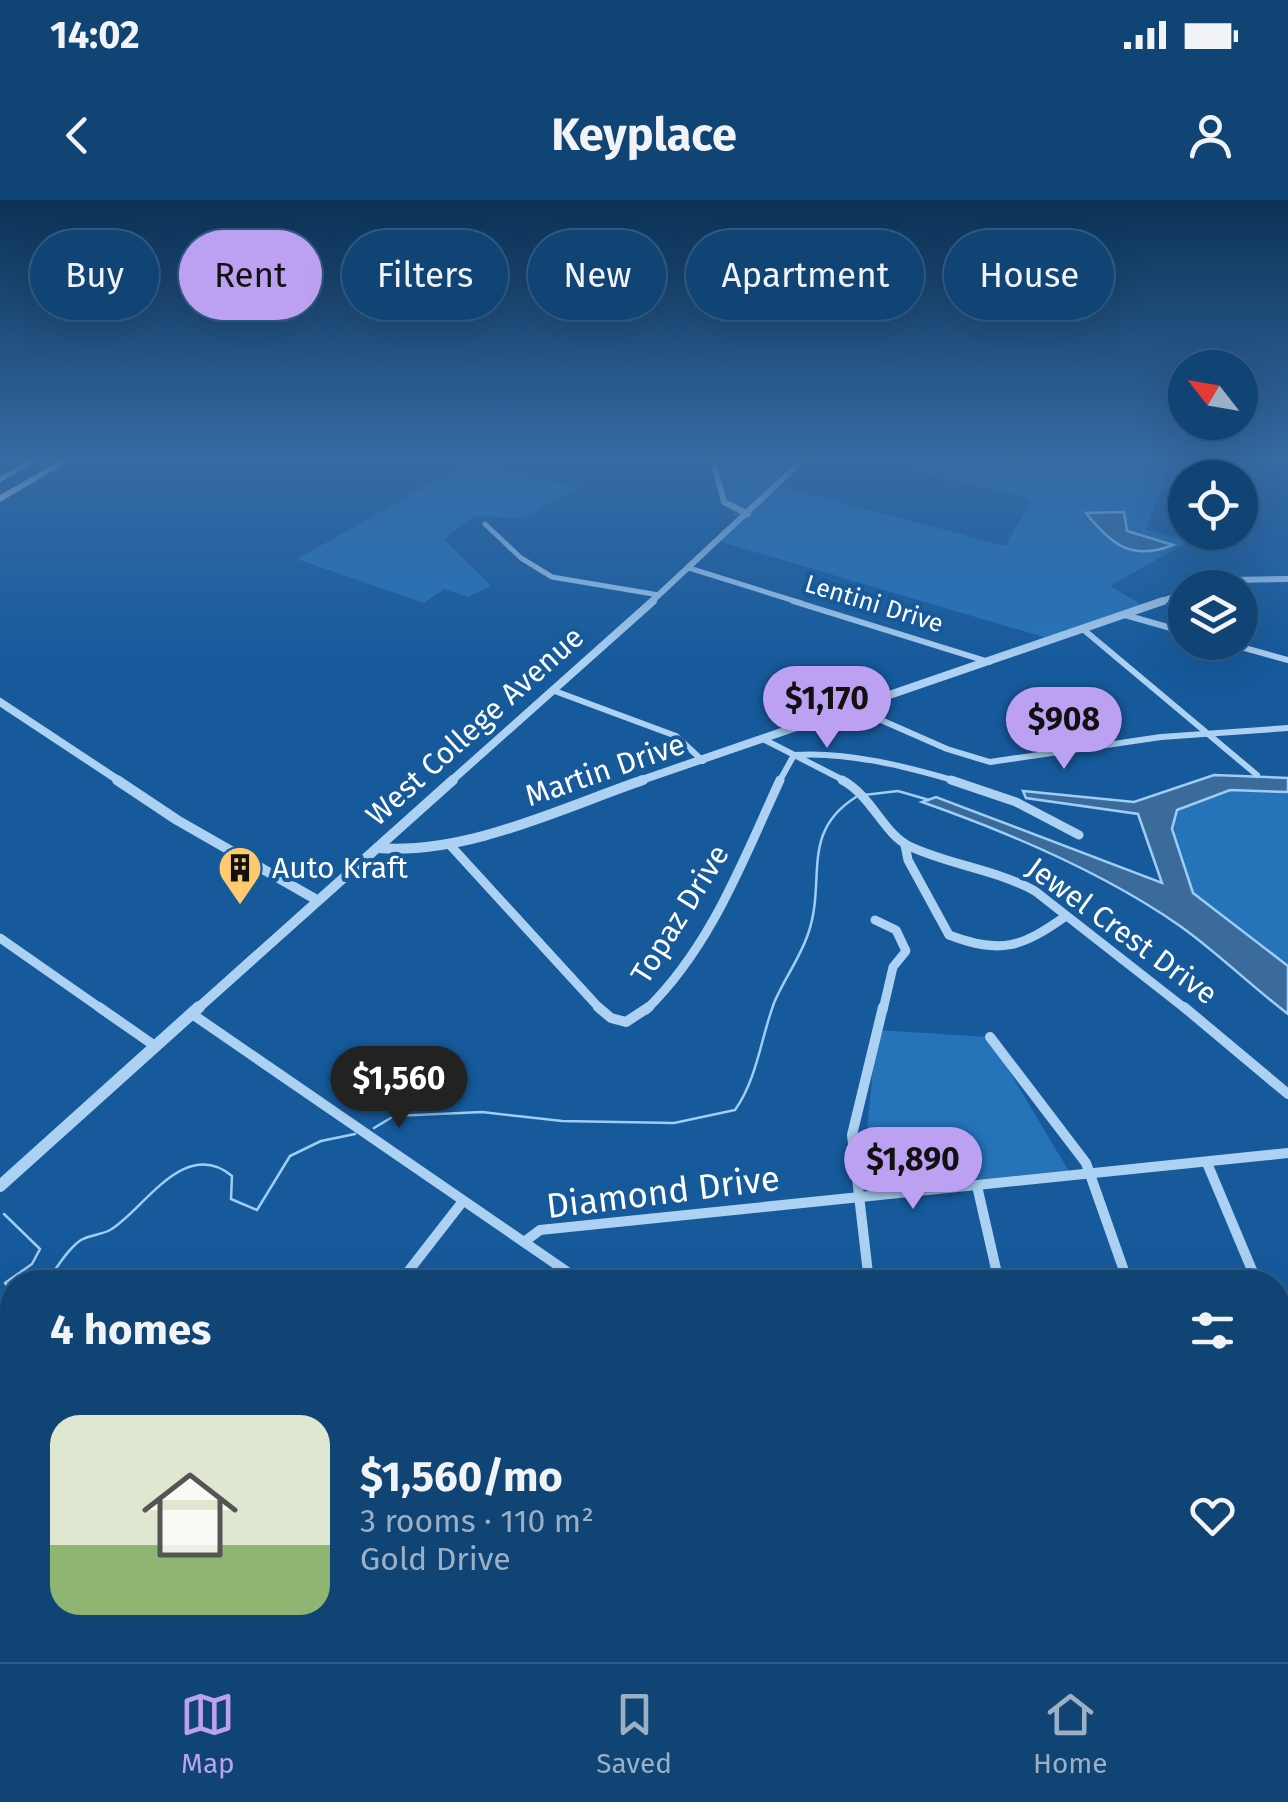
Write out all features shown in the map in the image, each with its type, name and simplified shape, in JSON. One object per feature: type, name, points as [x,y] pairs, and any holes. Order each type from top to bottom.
[{"type":"street","points":[[490,528],[525,560],[554,578],[659,594]]},
{"type":"street","name":"West College Avenue","points":[[0,1186],[732,528]]},
{"type":"street","name":"Lentini Drive","points":[[689,568],[989,662]]},
{"type":"street","points":[[1258,580],[1288,579]]},
{"type":"street","name":"Martin Drive","points":[[376,848],[404,852],[450,845],[1168,599]]},
{"type":"street","points":[[1124,615],[1168,627]]},
{"type":"street","points":[[1084,630],[1257,775]]},
{"type":"street","points":[[1258,652],[1288,660]]},
{"type":"street","points":[[552,690],[676,736],[703,761]]},
{"type":"street","points":[[0,702],[177,820],[317,900]]},
{"type":"street","points":[[856,709],[963,756],[990,762],[1208,732],[1288,728]]},
{"type":"street","points":[[765,740],[856,787],[867,798],[905,846],[908,860],[948,935],[993,947],[1019,946],[1066,916]]},
{"type":"street","points":[[794,756],[819,755],[912,768],[982,792],[1079,835]]},
{"type":"street","name":"Topaz Drive","points":[[450,845],[590,1001],[611,1018],[633,1021],[659,1000],[712,918],[750,850],[794,756]]},
{"type":"street","name":"Jewel Crest Drive","points":[[905,846],[1010,877],[1254,1062],[1288,1094]]},
{"type":"street","points":[[868,1270],[852,1135],[893,967],[906,950],[902,934],[895,926],[875,920]]},
{"type":"street","points":[[0,938],[156,1046]]},
{"type":"street","points":[[192,1014],[565,1270]]},
{"type":"street","points":[[990,1037],[1092,1175],[1124,1270]]},
{"type":"street","name":"Diamond Drive","points":[[524,1242],[540,1230],[1288,1154]]},
{"type":"street","points":[[1207,1164],[1252,1270]]},
{"type":"street","points":[[978,1186],[996,1270]]},
{"type":"street","points":[[409,1270],[464,1201]]},
{"type":"shaded area","points":[[351,528],[458,528],[444,539],[491,586],[468,597],[444,589],[424,603],[297,559]]},
{"type":"shaded area","points":[[732,528],[938,528],[1005,546],[1015,528],[1147,528],[1168,536],[1168,550],[1173,550],[1110,586],[1146,607],[1054,640],[718,541]]},
{"type":"shaded area","points":[[1100,528],[1127,528],[1168,543],[1168,547],[1135,551],[1114,542]]},
{"type":"shaded area","points":[[1214,775],[1288,778],[1288,792],[1230,790],[1177,810],[1172,829],[1193,893],[1288,966],[1288,1014],[1194,936],[1120,888],[1022,841],[922,802],[936,797],[1162,883],[1138,814],[1026,798],[1023,791],[1134,802]]},
{"type":"shaded area","points":[[1230,790],[1288,792],[1288,966],[1202,902],[1179,865],[1174,831],[1177,811]]},
{"type":"shaded area","points":[[877,1030],[989,1037],[1071,1175],[860,1197]]},
{"type":"waterway","points":[[864,795],[898,791],[929,800]]},
{"type":"waterway","points":[[374,1128],[394,1116],[482,1112],[562,1121],[674,1123],[735,1110],[754,1072],[774,1003],[808,934],[818,859],[827,826],[856,797]]},
{"type":"waterway","points":[[55,1270],[76,1244],[123,1221],[181,1170],[197,1165],[214,1166],[232,1176],[231,1199],[257,1210],[290,1156],[321,1141],[355,1134]]},
{"type":"waterway","points":[[4,1214],[40,1249],[23,1270]]},
{"type":"place","name":"Auto Kraft","points":[[240,906]]}]
